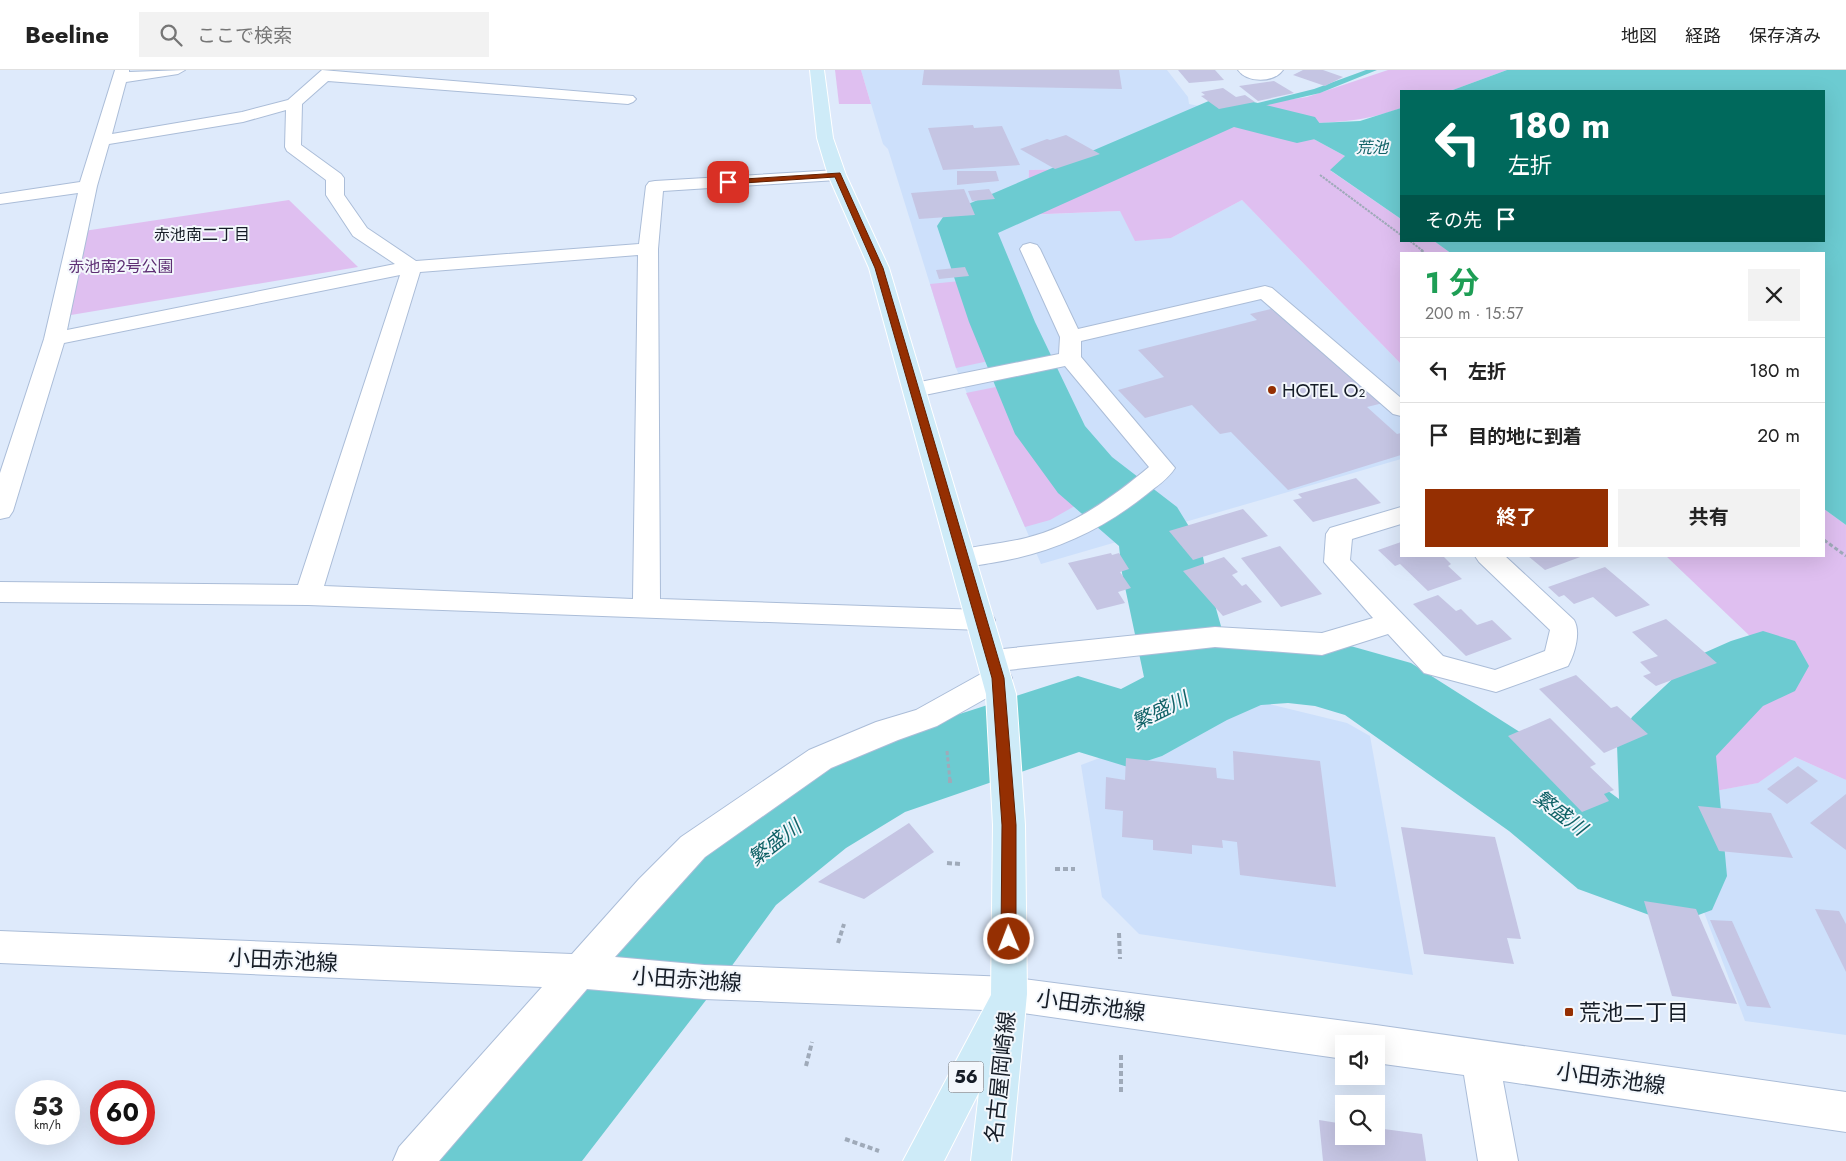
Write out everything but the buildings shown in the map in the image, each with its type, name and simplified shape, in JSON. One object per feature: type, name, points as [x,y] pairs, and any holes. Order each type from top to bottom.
[{"type":"main road","name":"名古屋岡崎線","points":[[817,70],[825,138],[837,175],[879,268],[997,678],[1006,766],[1009,825],[1009,994],[991,1161]]},
{"type":"main road","name":"名古屋岡崎線","points":[[923,1161],[1009,994]]},
{"type":"street","points":[[0,511],[55,339],[88,186],[121,74],[178,70]]},
{"type":"street","points":[[1245,70],[1249,74],[1256,75],[1276,70]]},
{"type":"street","points":[[102,140],[243,117],[294,103],[328,73],[628,99]]},
{"type":"street","points":[[294,103],[293,147],[336,178],[335,195],[360,232],[412,267]]},
{"type":"street","points":[[646,609],[648,249],[655,186],[837,175]]},
{"type":"street","points":[[0,199],[88,186]]},
{"type":"street","points":[[963,558],[1033,546],[1062,535],[1099,516],[1142,486],[1163,468],[1070,347],[1030,248]]},
{"type":"street","points":[[55,339],[412,267],[648,249]]},
{"type":"street","points":[[308,594],[412,267]]},
{"type":"street","points":[[915,390],[1038,364],[1070,347],[1265,292],[1400,408]]},
{"type":"street","points":[[1400,515],[1339,534],[1336,562],[1434,665],[1496,681],[1558,658],[1564,627],[1489,557]]},
{"type":"street","points":[[0,592],[308,594],[646,609],[981,620]]},
{"type":"street","points":[[413,1161],[594,973],[651,890],[693,847],[820,759],[887,731],[926,718],[997,678],[1181,641],[1215,637],[1322,644],[1392,622]]},
{"type":"street","name":"小田赤池線","points":[[0,947],[594,973],[704,982],[1009,994],[1335,1039]]},
{"type":"street","name":"小田赤池線","points":[[1385,1045],[1846,1112]]},
{"type":"street","points":[[1480,1059],[1498,1161]]},
{"type":"path","points":[[1320,175],[1400,234]]},
{"type":"path","points":[[1411,242],[1424,252]]},
{"type":"path","points":[[1825,541],[1846,556]]},
{"type":"path","points":[[947,863],[960,864]]},
{"type":"path","points":[[1056,868],[1075,869]]},
{"type":"path","points":[[837,946],[844,924]]},
{"type":"path","points":[[1119,932],[1120,959]]},
{"type":"path","points":[[806,1066],[812,1042]]},
{"type":"path","points":[[1121,1055],[1121,1094]]},
{"type":"path","points":[[845,1139],[879,1151]]},
{"type":"shaded area","points":[[861,70],[1167,70],[1188,97],[1189,104],[1219,110],[1082,169],[1029,170],[1028,194],[979,217],[1120,211],[1171,238],[1242,200],[1400,363],[1400,459],[1041,564],[956,368],[888,149],[883,144]]},
{"type":"shaded area","points":[[1253,700],[1347,723],[1370,736],[1413,975],[1139,934],[1102,897],[1081,765]]},
{"type":"shaded area","points":[[1795,757],[1846,780],[1846,1035],[1745,1021],[1699,899],[1678,798],[1757,783]]},
{"type":"green space","points":[[835,70],[861,70],[871,104],[839,104]]},
{"type":"green space","points":[[1388,70],[1507,70],[1453,90],[1400,90],[1400,108],[1387,113],[1350,120],[1297,124],[1297,130],[1345,156],[1331,171],[1400,218],[1400,242],[1435,242],[1449,252],[1400,252],[1400,363],[1242,200],[1171,238],[1135,241],[1120,211],[977,217],[1028,194],[1029,170],[1082,169],[1219,110],[1307,97]]},
{"type":"green space","name":"赤池南2号公園","points":[[289,200],[358,267],[65,316],[84,231]]},
{"type":"green space","points":[[1004,278],[1031,352],[956,368],[930,284]]},
{"type":"green space","points":[[1046,377],[1064,415],[1119,481],[1050,520],[1025,527],[966,393]]},
{"type":"green space","points":[[1825,510],[1846,525],[1846,780],[1795,757],[1758,783],[1678,798],[1674,749],[1737,687],[1753,639],[1667,557],[1825,557]]},
{"type":"water","points":[[1507,70],[1846,70],[1846,525],[1825,510],[1825,252],[1449,252],[1435,242],[1825,242],[1825,90],[1453,90]]},
{"type":"water","name":"荒池","points":[[1400,108],[1400,218],[1330,170],[1345,156],[1297,130],[1297,124],[1360,121]]},
{"type":"waterway","points":[[1229,111],[1317,91],[1373,70]]},
{"type":"waterway","points":[[1194,694],[1164,573],[1160,546],[1148,526],[1085,475],[1052,434],[1002,322],[966,226],[1229,111],[1297,128]]},
{"type":"waterway","name":"繁盛川","points":[[1194,694],[1251,671],[1288,668],[1315,671],[1378,689],[1545,801],[1615,856],[1674,876],[1666,745],[1730,681],[1763,666]]},
{"type":"waterway","name":"繁盛川","points":[[502,1161],[684,941],[738,872],[810,817],[870,783],[1078,714],[1128,729],[1194,694]]},
{"type":"place","name":"HOTEL O₂","points":[[1272,390]]},
{"type":"place","name":"荒池二丁目","points":[[1569,1012]]},
{"type":"district","name":"赤池南二丁目","points":[[202,234]]},
{"type":"route","points":[[728,182],[837,175],[879,268],[998,678],[1001,694],[1009,825],[1009,939]]}]
